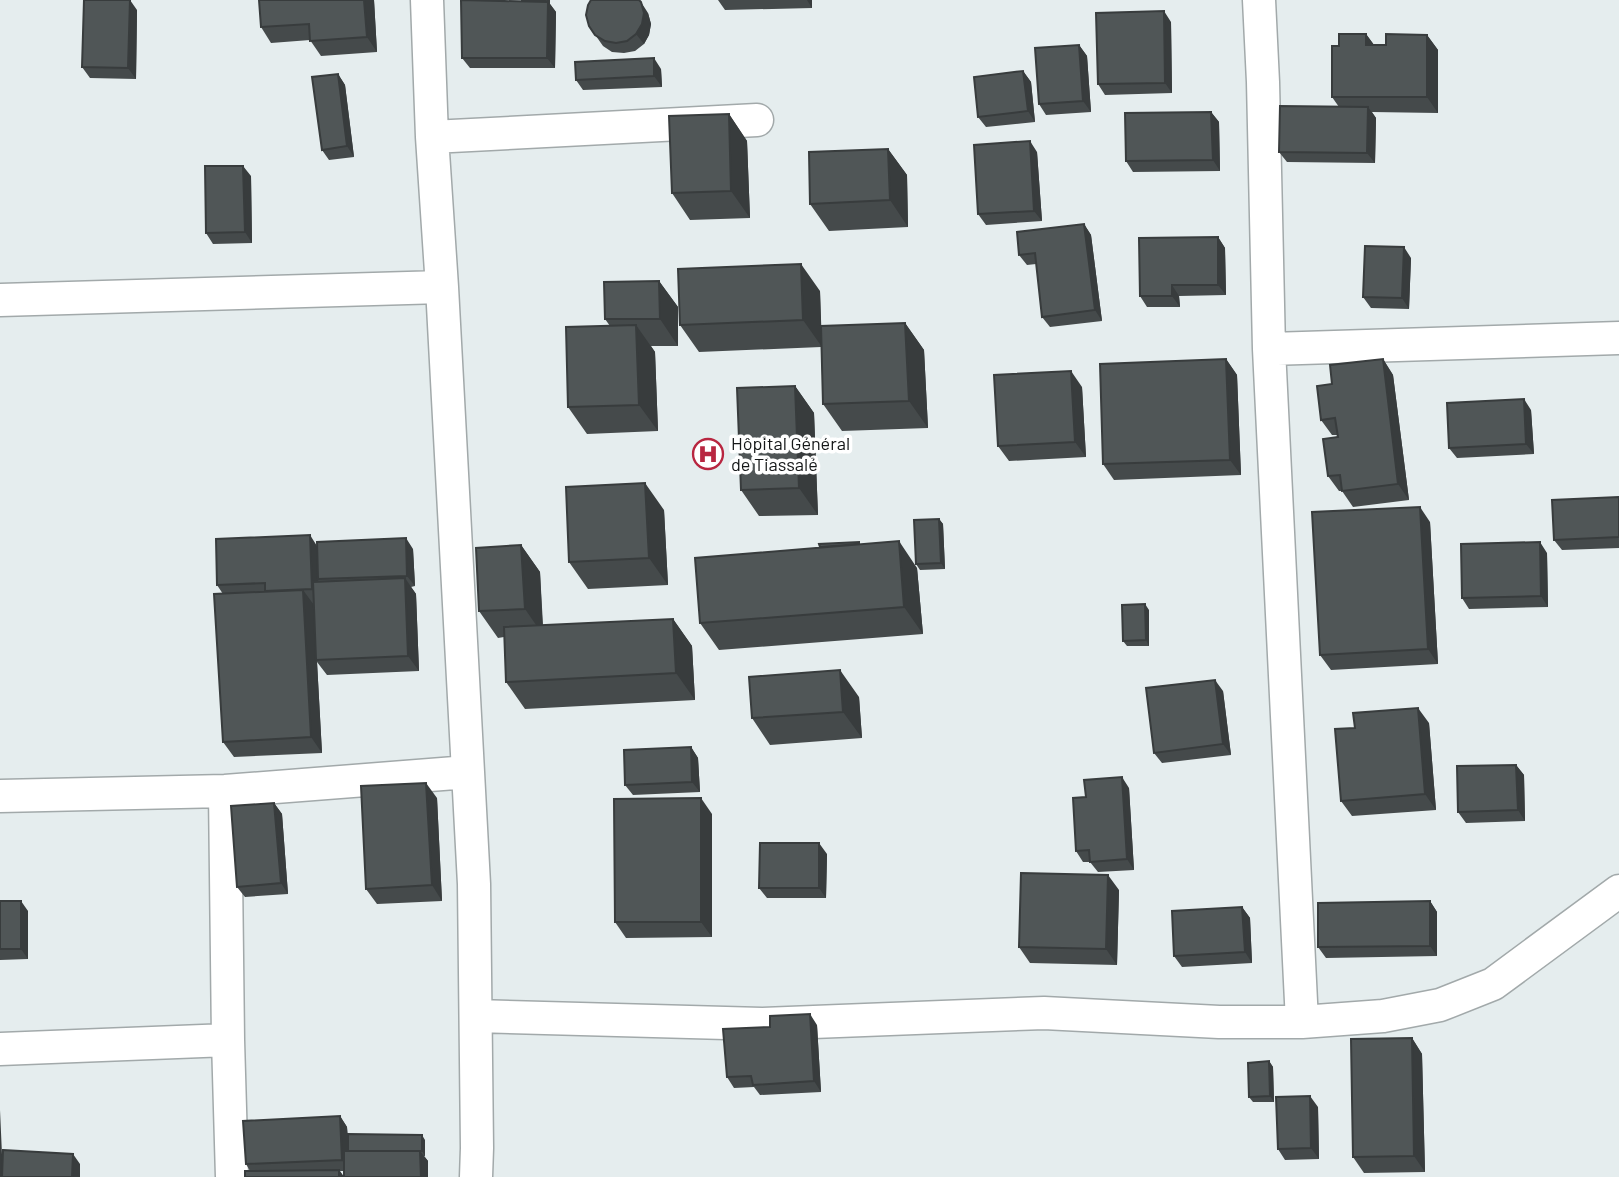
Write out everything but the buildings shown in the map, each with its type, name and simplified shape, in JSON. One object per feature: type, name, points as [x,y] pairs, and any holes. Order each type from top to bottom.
[{"type":"street","points":[[427,0],[432,137],[474,884],[476,1177]]},
{"type":"street","points":[[1259,0],[1269,349],[1302,1023]]},
{"type":"street","points":[[432,137],[757,120]]},
{"type":"street","points":[[0,300],[442,288]]},
{"type":"street","points":[[1269,349],[1619,338]]},
{"type":"street","points":[[0,796],[225,791],[468,772]]},
{"type":"street","points":[[225,791],[232,1177]]},
{"type":"street","points":[[476,1016],[762,1024],[1045,1013],[1219,1023],[1302,1023],[1383,1016],[1440,1005],[1493,984],[1619,891]]},
{"type":"street","points":[[0,1049],[228,1040]]},
{"type":"place","name":"Hôpital Général de Tiassalé","points":[[708,454]]}]
